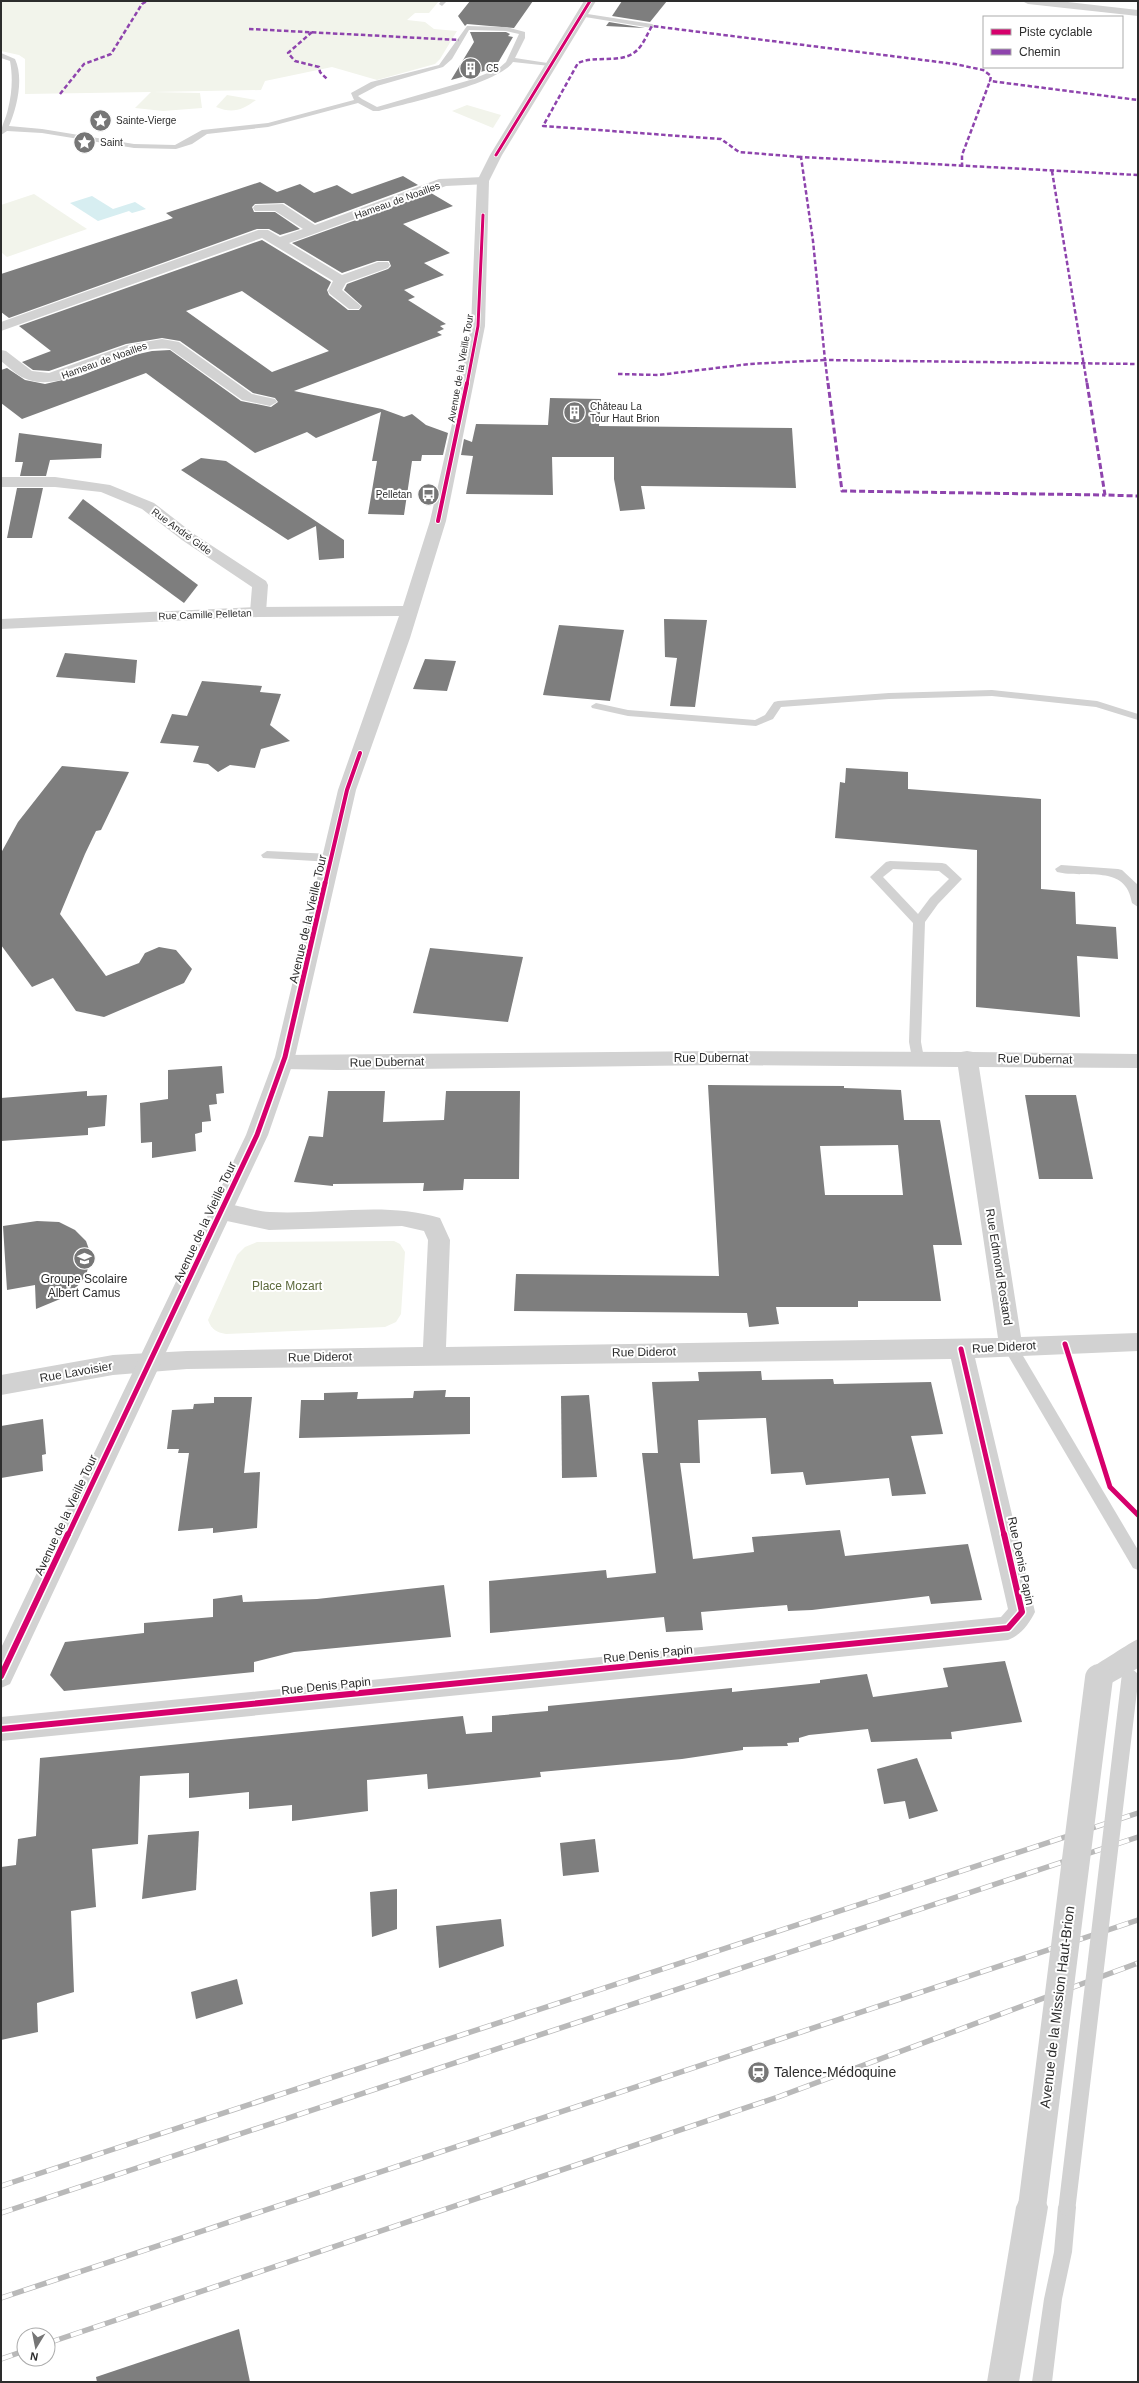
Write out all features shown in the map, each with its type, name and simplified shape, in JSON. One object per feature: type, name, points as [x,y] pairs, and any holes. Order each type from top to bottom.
[{"type":"street","name":"Avenue de la Vieille Tour","points":[[1,1676],[257,1135],[284,1062],[347,790],[409,612],[438,521],[464,402],[478,326],[483,181],[496,155],[550,64],[590,1]]},
{"type":"street","points":[[1028,1],[1138,13]]},
{"type":"street","name":"Hameau de Noailles","points":[[280,242],[444,182],[483,181]]},
{"type":"street","points":[[260,208],[278,207],[314,230]]},
{"type":"street","points":[[1,327],[264,233],[341,280]]},
{"type":"street","points":[[354,306],[335,291],[341,280],[383,265]]},
{"type":"street","name":"Hameau de Noailles","points":[[1,354],[31,378],[45,380],[145,344],[162,342],[174,345],[247,397],[270,402]]},
{"type":"street","name":"Rue André Gide","points":[[1,482],[55,482],[104,488],[148,506],[188,537],[260,585],[258,612]]},
{"type":"street","name":"Rue Camille Pelletan","points":[[1,624],[258,612],[381,610],[409,612]]},
{"type":"street","name":"Rue Dubernat","points":[[284,1062],[337,1063],[719,1058],[967,1058],[1138,1061]]},
{"type":"street","name":"Rue Edmond Rostand","points":[[967,1058],[1011,1348]]},
{"type":"street","points":[[221,1212],[269,1221],[402,1218],[432,1224],[439,1240],[434,1355]]},
{"type":"street","name":"Rue Diderot","points":[[150,1361],[434,1355],[961,1349],[1011,1348],[1050,1344],[1138,1342]]},
{"type":"street","name":"Rue Denis Papin","points":[[1,1729],[1008,1628],[1022,1612],[961,1349]]},
{"type":"street","name":"Rue Lavoisier","points":[[1,1385],[113,1365],[150,1361]]},
{"type":"street","name":"Avenue de la Mission Haut-Brion","points":[[1003,2382],[1032,2207],[1099,1678],[1132,1663]]},
{"type":"lane","points":[[581,15],[652,26]]},
{"type":"lane","points":[[467,28],[506,28],[522,33],[522,38],[511,60],[501,71],[492,75],[376,109],[359,101],[354,95],[374,84],[441,66],[448,59],[467,28]]},
{"type":"lane","points":[[1,55],[13,60],[15,66],[14,94],[3,130],[42,131],[134,146],[176,146],[189,142],[205,132],[268,125],[359,101]]},
{"type":"lane","points":[[511,60],[550,64]]},
{"type":"lane","points":[[596,706],[628,714],[756,723],[768,717],[778,704],[890,696],[992,693],[1097,704],[1138,717]]},
{"type":"lane","points":[[267,855],[332,858]]},
{"type":"lane","points":[[918,1058],[915,1042],[919,922],[934,901],[956,879],[942,867],[890,865],[876,877],[919,922]]},
{"type":"lane","points":[[1061,869],[1118,873],[1136,890],[1138,903]]},
{"type":"lane","name":"Rue Edmond Rostand","points":[[1011,1348],[1138,1563]]},
{"type":"lane","name":"Avenue de la Mission Haut-Brion","points":[[1042,2382],[1053,2299],[1063,2252],[1132,1663]]},
{"type":"green space","points":[[1,1],[439,1],[429,13],[415,13],[407,20],[425,22],[434,29],[457,31],[440,59],[435,64],[377,80],[332,67],[265,81],[261,90],[152,92],[200,93],[202,108],[163,111],[135,108],[151,92],[25,94],[25,59],[19,55],[1,51]]},
{"type":"green space","points":[[227,95],[256,100],[237,110],[227,110],[216,107]]},
{"type":"green space","points":[[467,105],[501,115],[493,128],[452,111]]},
{"type":"green space","points":[[34,194],[87,229],[7,257],[1,252],[1,205]]},
{"type":"green space","name":"Place Mozart","points":[[394,1241],[400,1244],[405,1252],[401,1314],[396,1322],[385,1327],[226,1334],[215,1330],[208,1320],[237,1255],[245,1247],[257,1242]]},
{"type":"water","points":[[92,196],[113,209],[135,202],[146,209],[132,213],[129,211],[98,221],[70,203]]},
{"type":"building","points":[[470,1],[533,1],[514,28],[467,24],[465,26],[458,16]]},
{"type":"building","points":[[622,1],[667,1],[650,22],[612,16]]},
{"type":"building","points":[[609,22],[645,28],[606,26]]},
{"type":"building","name":"C5","points":[[470,32],[506,32],[510,34],[508,36],[513,37],[495,68],[451,80],[474,42]]},
{"type":"building","points":[[403,176],[418,185],[315,223],[284,203],[255,204],[252,207],[254,212],[275,212],[300,229],[280,235],[269,229],[257,229],[9,318],[1,312],[1,274],[173,218],[166,213],[260,182],[277,192],[300,184],[314,193],[337,185],[352,194]]},
{"type":"building","points":[[431,193],[453,206],[403,224],[450,253],[424,263],[444,275],[404,290],[415,297],[408,300],[446,324],[440,326],[444,329],[437,332],[442,335],[294,391],[382,409],[404,417],[412,414],[426,425],[448,433],[443,455],[422,455],[421,461],[412,461],[404,515],[368,514],[377,461],[372,461],[381,412],[316,438],[307,432],[255,453],[146,373],[22,419],[1,403],[1,370],[7,368],[25,380],[45,384],[80,376],[134,355],[152,351],[170,350],[241,401],[271,407],[278,402],[275,398],[253,393],[180,341],[162,338],[126,344],[49,371],[33,370],[22,362],[51,351],[19,326],[262,240],[331,282],[327,290],[329,295],[348,310],[359,310],[362,306],[344,290],[347,284],[388,269],[391,266],[389,261],[377,261],[342,273],[292,243]],"holes":[[[242,291],[329,351],[272,372],[186,311]]]},
{"type":"building","points":[[550,398],[601,399],[599,426],[792,428],[796,488],[641,486],[645,509],[620,511],[614,479],[614,457],[552,457],[553,495],[466,494],[473,456],[461,455],[464,439],[472,442],[476,424],[548,425]]},
{"type":"building","points":[[19,433],[102,444],[101,458],[50,460],[46,476],[20,476],[23,462],[15,462]]},
{"type":"building","points":[[201,458],[226,461],[344,540],[344,558],[319,560],[316,526],[288,540],[181,470]]},
{"type":"building","points":[[17,488],[43,488],[32,538],[7,538]]},
{"type":"building","points":[[83,499],[198,585],[184,603],[68,518]]},
{"type":"building","points":[[664,619],[707,620],[695,707],[670,706],[677,658],[665,657]]},
{"type":"building","points":[[559,625],[624,630],[610,701],[543,695]]},
{"type":"building","points":[[65,653],[137,660],[135,683],[56,677]]},
{"type":"building","points":[[425,659],[456,661],[447,691],[413,689]]},
{"type":"building","points":[[202,681],[262,686],[260,692],[281,694],[270,725],[290,741],[261,749],[255,768],[230,765],[218,772],[208,764],[193,762],[199,746],[160,743],[172,714],[187,716]]},
{"type":"building","points":[[62,766],[129,772],[101,830],[96,831],[60,914],[106,976],[139,963],[145,953],[159,947],[176,950],[192,969],[184,983],[104,1017],[76,1011],[53,978],[32,987],[1,945],[1,853],[18,822]]},
{"type":"building","points":[[846,768],[908,772],[908,789],[1041,799],[1041,889],[1075,892],[1076,924],[1116,927],[1118,959],[1077,956],[1080,1017],[976,1007],[977,850],[835,838],[840,782],[845,783]]},
{"type":"building","points":[[430,948],[523,957],[508,1022],[413,1013]]},
{"type":"building","points":[[222,1066],[224,1093],[216,1094],[217,1104],[209,1105],[211,1121],[202,1122],[202,1132],[195,1134],[196,1151],[152,1158],[152,1142],[141,1143],[140,1103],[168,1099],[168,1070]]},
{"type":"building","points":[[708,1085],[844,1086],[844,1088],[901,1090],[904,1120],[940,1120],[962,1245],[933,1245],[941,1301],[858,1301],[858,1307],[776,1307],[779,1324],[749,1327],[747,1313],[514,1311],[516,1274],[719,1276]],"holes":[[[898,1145],[903,1195],[825,1195],[820,1146]]]},
{"type":"building","points":[[87,1091],[87,1096],[107,1095],[105,1126],[88,1128],[88,1135],[1,1141],[1,1098]]},
{"type":"building","points":[[328,1091],[385,1091],[383,1122],[444,1120],[446,1091],[520,1091],[519,1179],[464,1179],[463,1190],[423,1191],[424,1183],[333,1184],[333,1186],[294,1182],[309,1136],[323,1137]]},
{"type":"building","points":[[1025,1095],[1076,1095],[1093,1179],[1039,1179]]},
{"type":"building","points":[[37,1221],[59,1222],[75,1230],[86,1241],[91,1255],[86,1276],[74,1290],[65,1297],[36,1309],[35,1285],[7,1290],[3,1226]]},
{"type":"building","points":[[761,1371],[762,1380],[833,1379],[834,1384],[931,1382],[943,1434],[911,1436],[926,1494],[892,1496],[889,1478],[806,1485],[803,1472],[771,1474],[766,1418],[698,1420],[700,1463],[680,1463],[693,1559],[754,1552],[752,1537],[840,1530],[845,1556],[968,1544],[982,1600],[931,1604],[929,1596],[812,1610],[788,1611],[787,1605],[701,1612],[703,1630],[666,1632],[664,1617],[490,1633],[489,1581],[606,1570],[607,1578],[656,1573],[642,1453],[658,1453],[652,1382],[699,1381],[698,1372]]},
{"type":"building","points":[[446,1390],[445,1397],[470,1397],[470,1434],[299,1438],[301,1400],[324,1400],[324,1393],[358,1392],[357,1399],[413,1398],[414,1391]]},
{"type":"building","points":[[589,1395],[597,1477],[562,1478],[561,1396]]},
{"type":"building","points":[[214,1397],[252,1397],[244,1473],[260,1472],[257,1528],[213,1533],[213,1528],[178,1531],[189,1453],[178,1453],[179,1449],[167,1449],[172,1410],[193,1409],[194,1404],[214,1403]]},
{"type":"building","points":[[43,1419],[46,1454],[42,1455],[43,1471],[1,1478],[1,1426]]},
{"type":"building","points":[[444,1585],[451,1637],[294,1652],[254,1662],[254,1672],[64,1691],[50,1675],[65,1642],[144,1633],[144,1623],[213,1617],[213,1599],[242,1595],[243,1602],[317,1599]]},
{"type":"building","points":[[1005,1661],[1022,1722],[951,1732],[952,1739],[871,1742],[868,1729],[809,1735],[799,1738],[799,1742],[787,1743],[788,1746],[743,1747],[743,1750],[682,1759],[540,1772],[541,1777],[428,1789],[427,1774],[367,1780],[368,1811],[292,1821],[292,1805],[249,1809],[249,1792],[189,1798],[189,1773],[140,1776],[138,1844],[92,1849],[96,1907],[71,1911],[74,1992],[37,2003],[38,2032],[1,2040],[1,1867],[16,1865],[18,1839],[36,1836],[40,1758],[463,1716],[466,1734],[492,1732],[492,1716],[548,1711],[548,1706],[732,1688],[732,1692],[820,1683],[820,1680],[867,1674],[873,1697],[948,1687],[943,1668]]},
{"type":"building","points":[[917,1758],[938,1811],[909,1819],[905,1801],[884,1804],[877,1769]]},
{"type":"building","points":[[199,1831],[196,1890],[142,1899],[148,1835]]},
{"type":"building","points":[[595,1839],[599,1872],[563,1876],[560,1843]]},
{"type":"building","points":[[397,1889],[397,1929],[372,1937],[370,1892]]},
{"type":"building","points":[[501,1919],[504,1946],[439,1968],[436,1926]]},
{"type":"building","points":[[237,1979],[243,2004],[196,2019],[191,1992]]},
{"type":"building","points":[[239,2329],[250,2382],[97,2382],[96,2377]]},
{"type":"railway","points":[[1,2186],[1138,1813]]},
{"type":"railway","points":[[1,2213],[1138,1837]]},
{"type":"railway","points":[[1,2298],[1138,1920]]},
{"type":"railway","points":[[56,2340],[778,2097],[1138,1963]]},
{"type":"railway","points":[[1,2359],[16,2354]]},
{"type":"marked path","points":[[60,94],[84,64],[111,54],[142,4],[147,1]]},
{"type":"marked path","points":[[801,157],[739,152],[721,139],[543,126],[578,63],[592,58],[616,58],[630,55],[640,46],[652,26],[955,64],[983,70],[991,76],[990,81],[1138,100]]},
{"type":"marked path","points":[[249,29],[459,40]]},
{"type":"marked path","points":[[312,32],[288,53],[295,61],[319,67],[320,72],[328,80]]},
{"type":"marked path","points":[[962,167],[962,155],[990,81]]},
{"type":"marked path","points":[[1138,175],[801,157],[813,241],[825,360],[1138,364]]},
{"type":"marked path","points":[[1052,171],[1105,495],[1138,496]]},
{"type":"marked path","points":[[618,374],[658,375],[750,364],[825,360],[842,491],[1105,495]]},
{"type":"cycle path","points":[[496,155],[590,1]]},
{"type":"cycle path","points":[[438,521],[464,402],[478,326],[483,215]]},
{"type":"cycle path","points":[[1,1676],[257,1135],[285,1057],[347,790],[360,753]]},
{"type":"cycle path","points":[[1065,1344],[1110,1487],[1138,1515]]},
{"type":"cycle path","points":[[1,1729],[1008,1628],[1022,1612],[961,1349]]},
{"type":"place","name":"C5","points":[[471,68]]},
{"type":"place","name":"Sainte-Vierge","points":[[100,120]]},
{"type":"place","name":"Saint","points":[[84,142]]},
{"type":"place","name":"Château La Tour Haut Brion","points":[[574,412]]},
{"type":"place","name":"Pelletan","points":[[428,494]]},
{"type":"place","name":"Groupe Scolaire Albert Camus","points":[[84,1258]]},
{"type":"place","name":"Talence-Médoquine","points":[[758,2072]]}]
